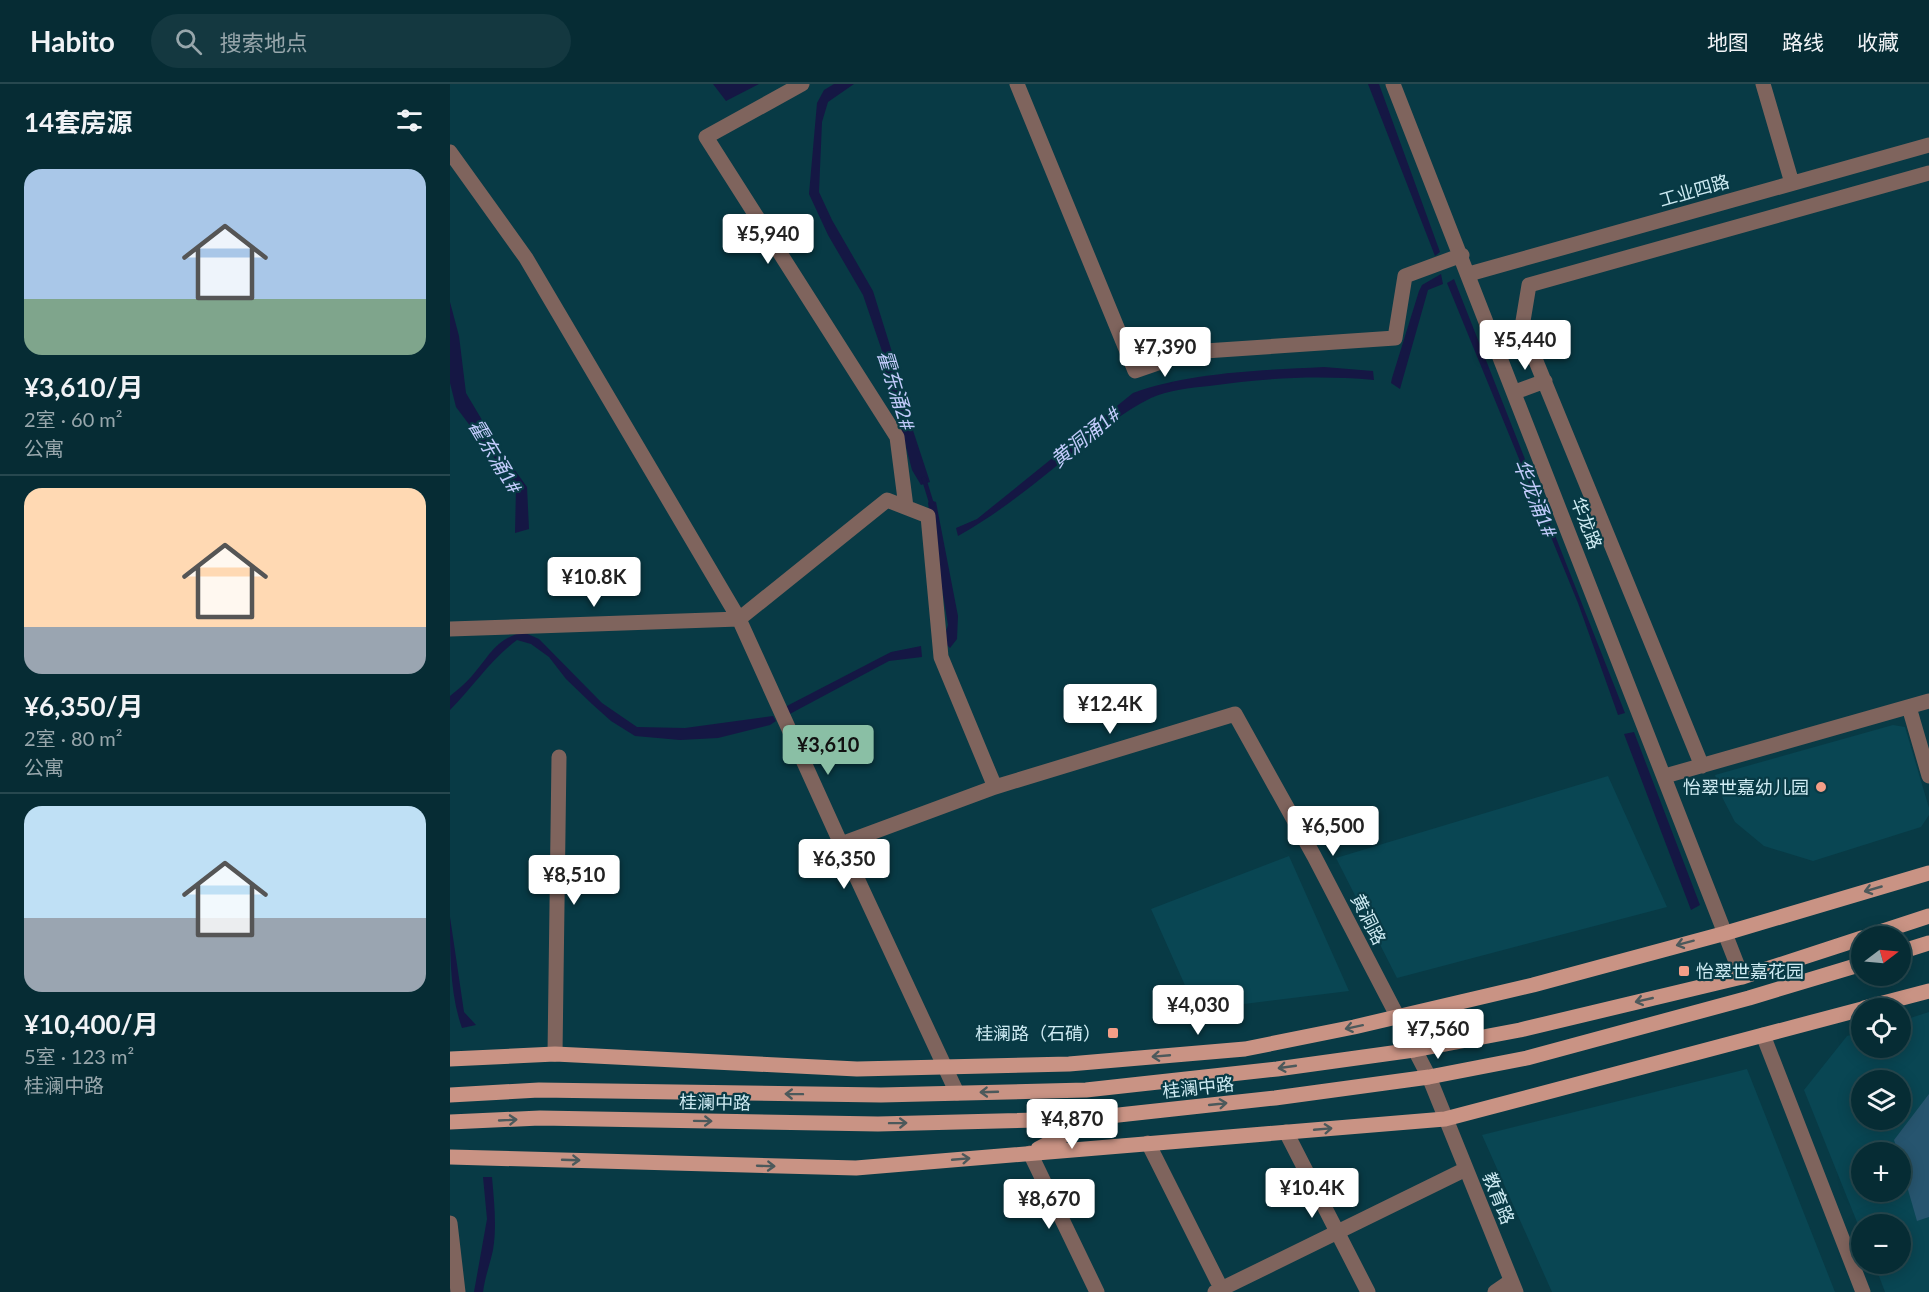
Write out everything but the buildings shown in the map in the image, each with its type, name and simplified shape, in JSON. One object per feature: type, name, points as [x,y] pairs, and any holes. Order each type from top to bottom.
[{"type":"main road","points":[[450,1059],[555,1054],[857,1069],[1069,1064],[1245,1049],[1398,1017],[1533,985],[1726,933],[1929,873]]},
{"type":"main road","points":[[1898,926],[1929,916]]},
{"type":"main road","name":"桂澜中路","points":[[450,1092],[539,1090],[881,1095],[1086,1090],[1277,1069],[1414,1050],[1520,1030],[1742,977],[1851,942]]},
{"type":"main road","points":[[1911,949],[1929,943]]},
{"type":"main road","name":"桂澜中路","points":[[450,1122],[540,1118],[878,1124],[1099,1117],[1275,1098],[1429,1077],[1527,1058],[1749,999],[1851,967]]},
{"type":"main road","points":[[1902,998],[1929,991]]},
{"type":"main road","points":[[450,1157],[856,1168],[1445,1119],[1851,1011]]},
{"type":"main road","points":[[1030,1153],[1099,1117]]},
{"type":"street","points":[[802,84],[706,137],[897,437],[906,507]]},
{"type":"street","points":[[1017,84],[1135,370],[1190,352],[1395,338],[1405,276],[1462,255]]},
{"type":"street","name":"华龙路","points":[[1394,84],[1742,977]]},
{"type":"street","points":[[1763,84],[1785,185],[1785,213]]},
{"type":"street","name":"工业四路","points":[[1469,274],[1929,145]]},
{"type":"street","points":[[450,152],[526,258],[739,620],[957,1093]]},
{"type":"street","points":[[1702,766],[1522,327],[1529,285],[1929,173]]},
{"type":"street","points":[[1826,174],[1834,200]]},
{"type":"street","points":[[1515,392],[1545,381]]},
{"type":"street","points":[[450,629],[739,620],[887,500],[928,516],[941,657],[995,788],[841,844]]},
{"type":"street","points":[[1665,776],[1929,701]]},
{"type":"street","points":[[1909,707],[1929,776]]},
{"type":"street","name":"黄洞路","points":[[995,788],[1235,714],[1314,856],[1429,1077]]},
{"type":"street","points":[[555,1054],[560,757]]},
{"type":"street","points":[[1763,1035],[1863,1292]]},
{"type":"street","name":"教育路","points":[[1429,1077],[1514,1286]]},
{"type":"street","points":[[1286,1132],[1368,1292]]},
{"type":"street","points":[[1148,1143],[1220,1291],[1466,1169]]},
{"type":"street","points":[[1030,1153],[1097,1292]]},
{"type":"street","points":[[450,1223],[458,1292]]},
{"type":"street","points":[[1495,1292],[1514,1286]]},
{"type":"shaded area","name":"怡翠世嘉幼儿园","points":[[1893,725],[1905,727],[1929,808],[1929,815],[1921,827],[1813,861],[1764,846],[1735,822],[1723,799],[1715,775]]},
{"type":"shaded area","points":[[1608,776],[1667,907],[1397,978],[1336,858]]},
{"type":"shaded area","points":[[1289,856],[1349,991],[1196,1010],[1151,909]]},
{"type":"shaded area","points":[[1929,1012],[1929,1292],[1885,1292],[1878,1274],[1911,1274],[1911,1214],[1854,1214],[1804,1090],[1847,1036],[1851,1035],[1851,1058],[1911,1058],[1911,1018]]},
{"type":"shaded area","points":[[1747,1069],[1835,1292],[1552,1292],[1482,1135]]},
{"type":"water","points":[[713,84],[759,84],[726,101]]},
{"type":"water","points":[[834,84],[854,84],[828,102],[822,122],[819,192],[832,220],[873,291],[896,365],[900,391],[930,482],[921,485],[912,470],[894,401],[888,391],[882,351],[863,295],[828,235],[809,194],[817,103],[824,90]]},
{"type":"water","points":[[1368,84],[1379,84],[1440,252],[1435,256]]},
{"type":"water","points":[[1441,274],[1443,284],[1428,290],[1400,389],[1391,383],[1419,291],[1422,285]]},
{"type":"water","name":"华龙涌1#","points":[[1454,279],[1625,713],[1618,715],[1578,603],[1447,283]]},
{"type":"water","name":"霍东涌1#","points":[[450,302],[459,336],[466,393],[498,447],[527,487],[529,529],[515,533],[516,487],[456,407],[450,383]]},
{"type":"water","name":"黄洞涌1#","points":[[1324,367],[1373,371],[1374,380],[1271,379],[1172,391],[1158,395],[1122,415],[1019,496],[958,536],[956,528],[977,519],[1133,393],[1178,380],[1202,376]]},
{"type":"water","points":[[930,500],[936,502],[958,616],[957,639],[950,648],[943,641],[948,625],[928,503]]},
{"type":"water","points":[[523,632],[539,639],[602,703],[637,727],[685,728],[773,716],[776,721],[770,725],[718,738],[680,740],[635,736],[611,721],[592,704],[566,679],[549,657],[531,644],[517,640],[490,664],[450,710],[450,696],[469,680],[493,650],[505,639]]},
{"type":"water","points":[[921,646],[922,657],[889,661],[786,716],[783,708],[891,652]]},
{"type":"water","points":[[1634,732],[1700,905],[1691,910],[1624,734]]},
{"type":"water","points":[[450,917],[464,1012],[476,1025],[462,1028],[453,988]]},
{"type":"water","points":[[483,1177],[492,1177],[495,1213],[494,1241],[483,1292],[474,1292],[487,1219]]},
{"type":"waterway","name":"霍东涌2#","points":[[924,479],[932,505]]},
{"type":"place","name":"怡翠世嘉幼儿园","points":[[1821,787]]},
{"type":"place","name":"怡翠世嘉花园","points":[[1684,971]]},
{"type":"place","name":"桂澜路（石𬒔）","points":[[1113,1033]]}]
